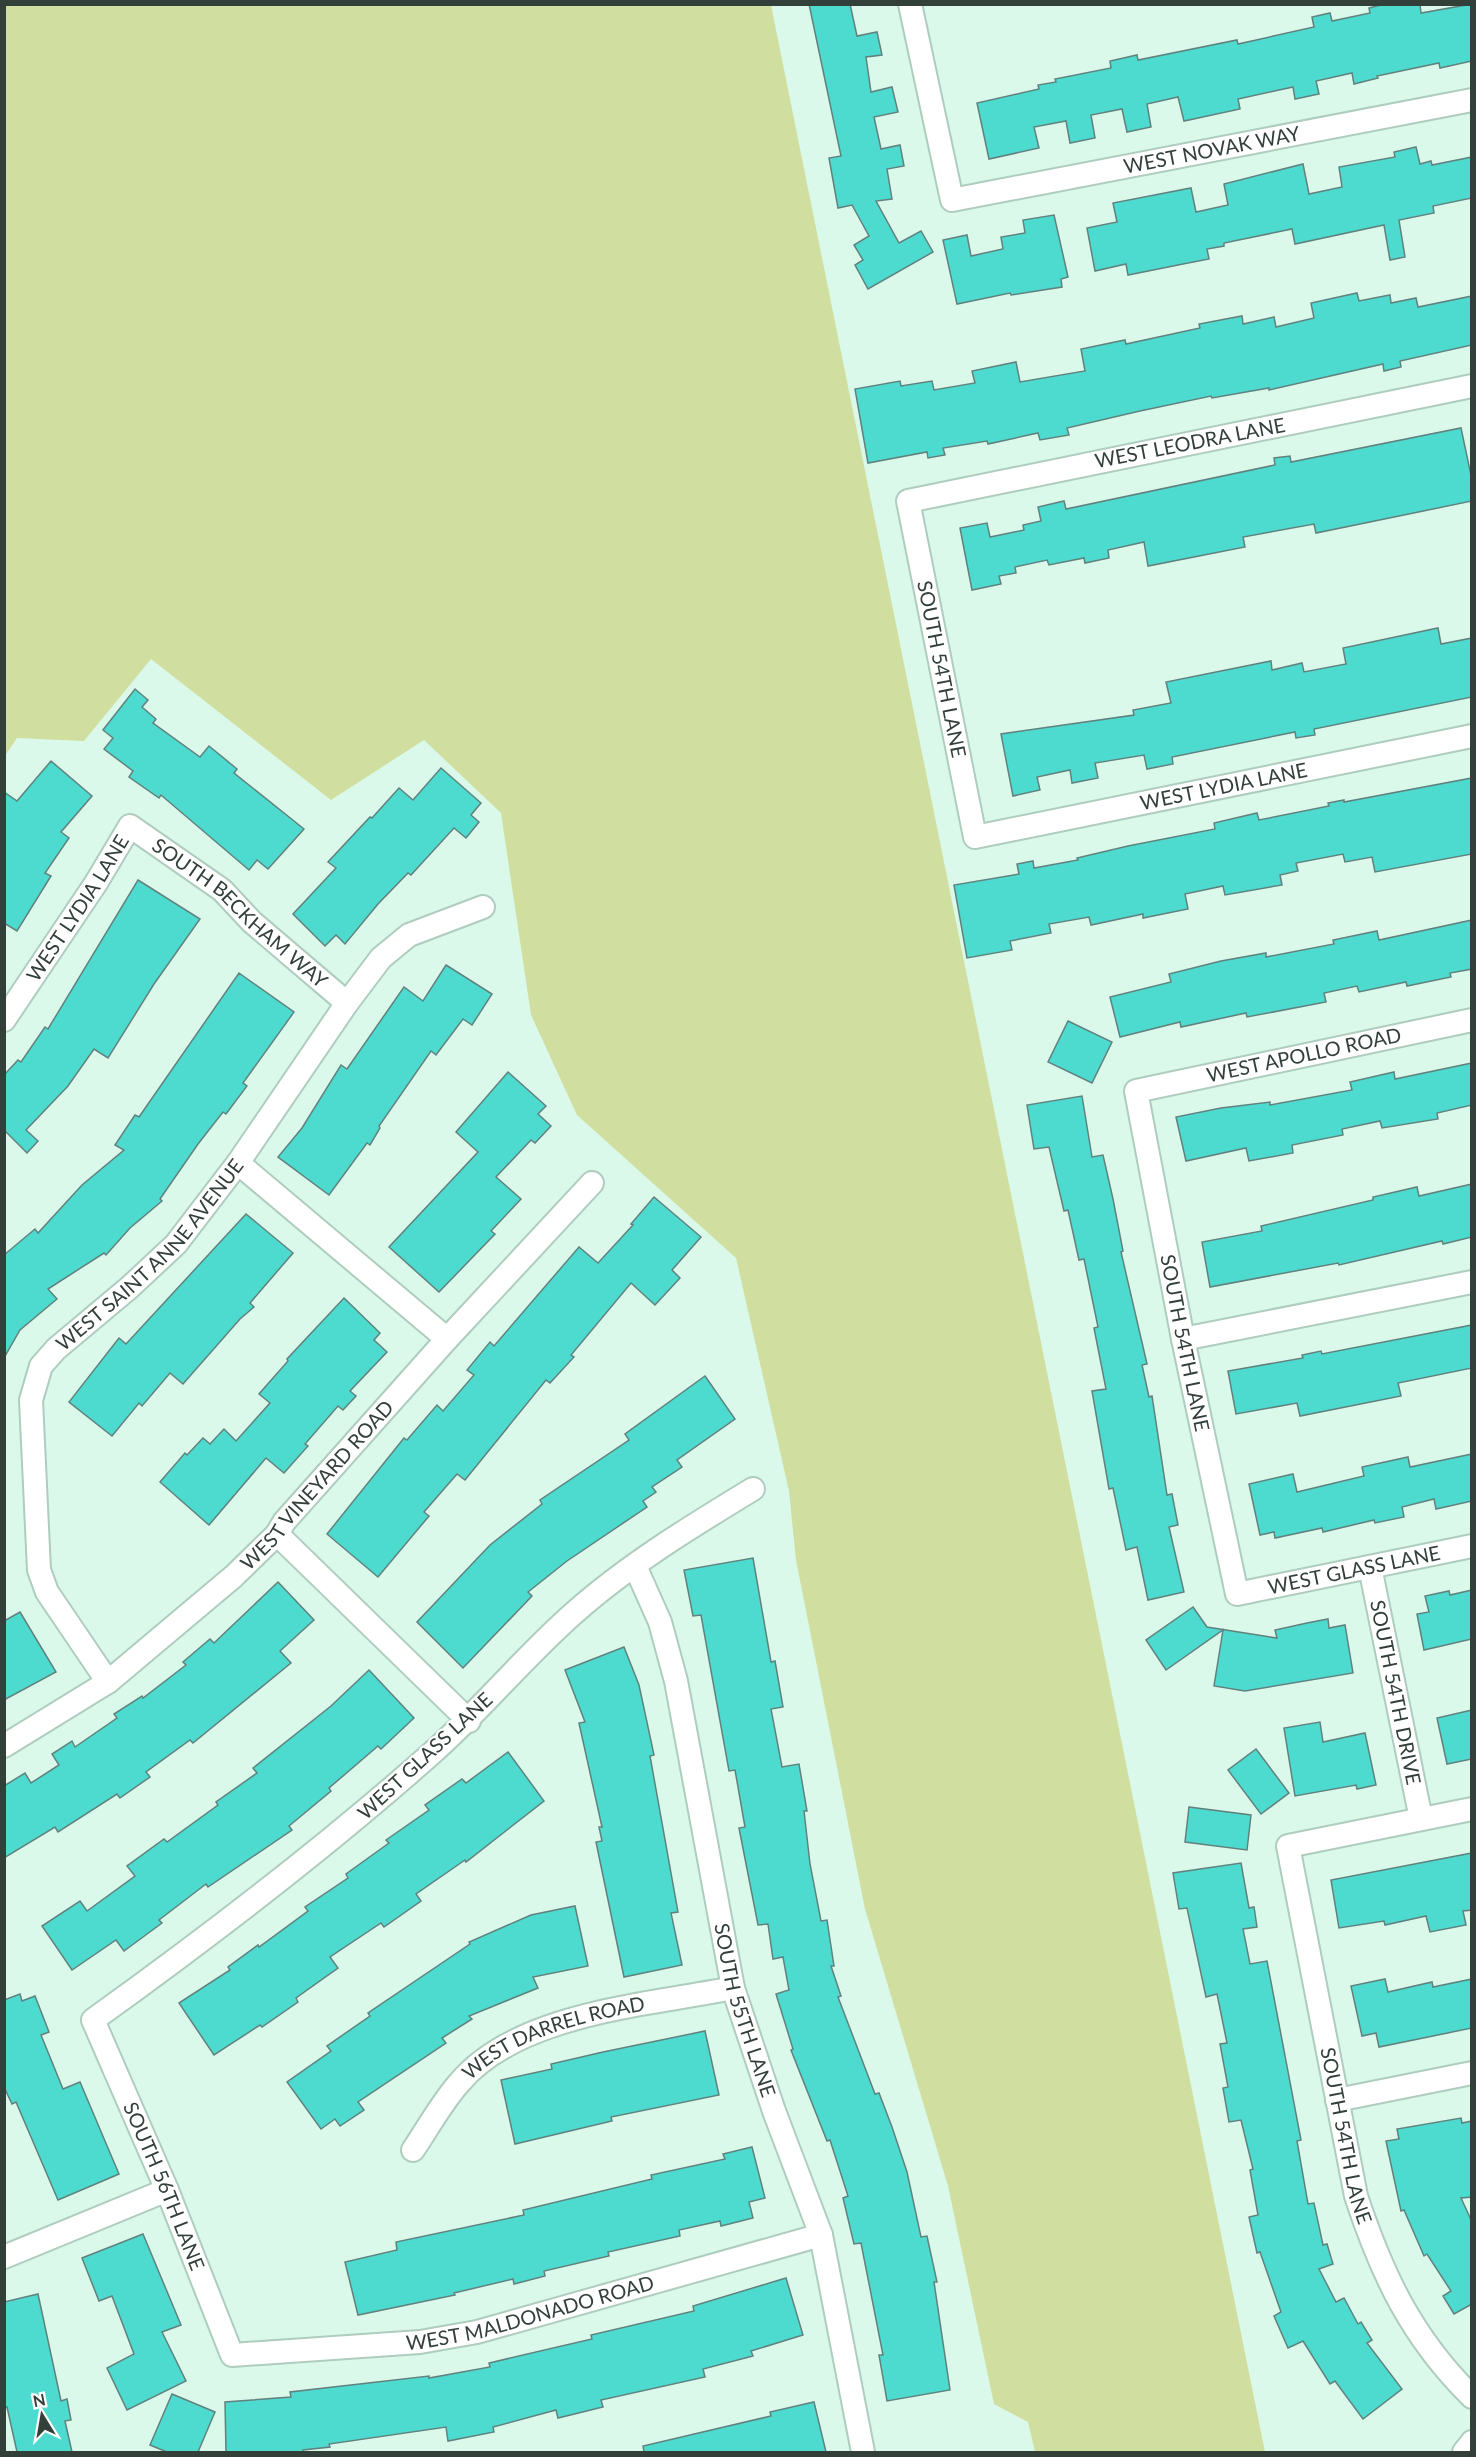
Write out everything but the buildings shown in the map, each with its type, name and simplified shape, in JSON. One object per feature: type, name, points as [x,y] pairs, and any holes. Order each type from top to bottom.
[{"type":"street","name":"WEST NOVAK WAY","points":[[910,4],[952,200],[1472,100]]},
{"type":"street","name":"WEST LEODRA LANE","points":[[908,501],[1472,386]]},
{"type":"street","name":"SOUTH 54TH LANE","points":[[908,501],[975,837]]},
{"type":"street","name":"WEST LYDIA LANE","points":[[975,837],[1472,736]]},
{"type":"street","name":"WEST LYDIA LANE","points":[[4,1020],[96,883],[130,826]]},
{"type":"street","name":"SOUTH BECKHAM WAY","points":[[130,826],[222,890],[252,922],[347,1003]]},
{"type":"street","name":"WEST SAINT ANNE AVENUE","points":[[108,1682],[47,1592],[39,1570],[31,1400],[41,1366],[56,1349],[130,1287],[176,1244],[238,1163],[347,1003],[381,958],[409,935],[483,907]]},
{"type":"street","name":"WEST APOLLO ROAD","points":[[1136,1091],[1472,1020]]},
{"type":"street","name":"SOUTH 54TH LANE","points":[[1136,1091],[1184,1339],[1238,1594]]},
{"type":"street","points":[[238,1163],[447,1339]]},
{"type":"street","name":"WEST VINEYARD ROAD","points":[[4,1746],[108,1682],[234,1576],[277,1534],[284,1522],[447,1339],[592,1183]]},
{"type":"street","points":[[1184,1339],[1472,1282]]},
{"type":"street","name":"WEST GLASS LANE","points":[[93,2020],[184,1955],[353,1823],[469,1721],[574,1612],[700,1521],[753,1489]]},
{"type":"street","points":[[277,1534],[469,1721]]},
{"type":"street","name":"WEST GLASS LANE","points":[[1238,1594],[1472,1546]]},
{"type":"street","name":"SOUTH 55TH LANE","points":[[635,1566],[660,1623],[676,1681],[733,1988],[774,2111],[821,2235],[863,2452]]},
{"type":"street","name":"SOUTH 54TH DRIVE","points":[[1370,1567],[1421,1819]]},
{"type":"street","points":[[1421,1819],[1472,1809]]},
{"type":"street","name":"SOUTH 54TH LANE","points":[[1421,1819],[1288,1846],[1356,2196],[1374,2251],[1413,2328],[1472,2397]]},
{"type":"street","name":"WEST DARREL ROAD","points":[[413,2150],[459,2082],[481,2062],[513,2041],[561,2021],[733,1988]]},
{"type":"street","name":"SOUTH 56TH LANE","points":[[93,2020],[166,2190],[232,2355]]},
{"type":"street","points":[[1337,2100],[1472,2073]]},
{"type":"street","points":[[4,2257],[166,2190]]},
{"type":"street","name":"WEST MALDONADO ROAD","points":[[232,2355],[420,2342],[477,2332],[821,2235]]},
{"type":"street","points":[[1464,2452],[1472,2442]]},
{"type":"green space","points":[[5,4],[771,5],[1265,2452],[1035,2452],[1028,2422],[994,2404],[948,2186],[865,1909],[796,1560],[789,1491],[736,1258],[577,1115],[531,1015],[501,813],[424,740],[331,800],[151,659],[84,741],[17,738],[5,756]]}]
